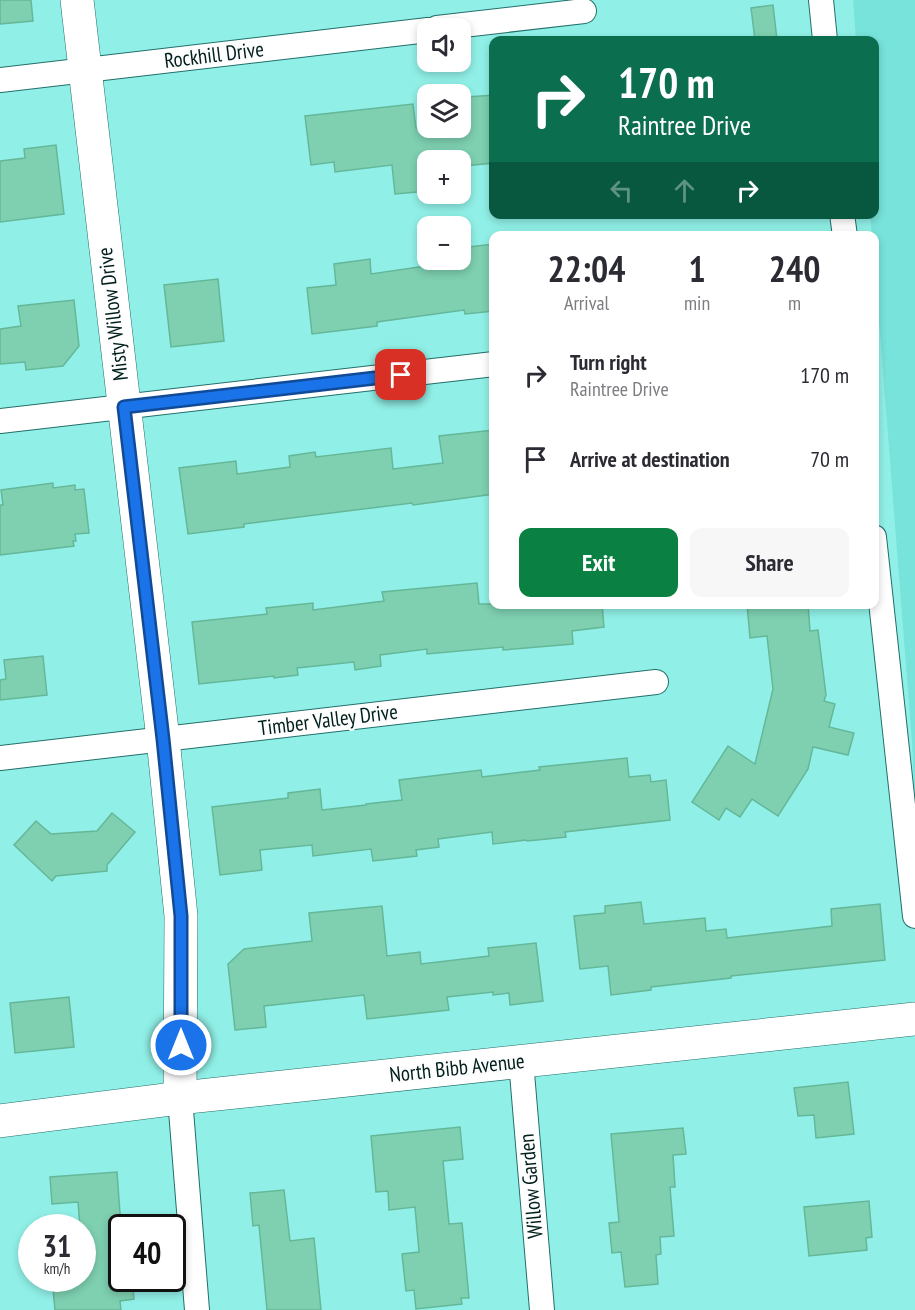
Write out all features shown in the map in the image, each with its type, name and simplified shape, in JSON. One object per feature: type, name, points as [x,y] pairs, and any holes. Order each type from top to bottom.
[{"type":"street","name":"Misty Willow Drive","points":[[77,0],[163,739],[181,916],[180,1098],[197,1310]]},
{"type":"street","points":[[821,0],[825,36]]},
{"type":"street","points":[[471,24],[584,11]]},
{"type":"street","name":"Rockhill Drive","points":[[0,80],[417,31]]},
{"type":"street","points":[[0,421],[489,365]]},
{"type":"street","points":[[879,583],[915,916]]},
{"type":"street","name":"Timber Valley Drive","points":[[0,758],[656,682]]},
{"type":"street","name":"North Bibb Avenue","points":[[0,1121],[180,1098],[915,1019]]},
{"type":"street","name":"Willow Garden","points":[[520,1061],[542,1310]]},
{"type":"shaded area","points":[[853,0],[915,0],[915,807],[912,742],[879,321],[879,231],[872,231],[870,219],[879,219],[879,36],[856,36]]},
{"type":"building","points":[[0,0],[31,0],[33,21],[0,24]]},
{"type":"building","points":[[773,5],[777,36],[754,36],[751,8]]},
{"type":"building","points":[[489,95],[489,164],[471,165],[471,150],[417,150],[417,192],[395,194],[392,165],[335,172],[334,162],[311,165],[305,116],[413,104],[417,138],[471,138],[471,97]]},
{"type":"building","points":[[56,145],[64,214],[0,222],[0,161],[25,158],[24,149]]},
{"type":"building","points":[[489,245],[489,312],[465,314],[464,310],[377,322],[377,326],[312,334],[307,288],[336,285],[334,264],[370,259],[371,274],[417,267],[417,270],[471,270],[471,247]]},
{"type":"building","points":[[218,279],[224,341],[171,347],[164,285]]},
{"type":"building","points":[[74,300],[79,346],[63,366],[26,370],[25,362],[0,364],[0,329],[21,326],[18,306]]},
{"type":"building","points":[[489,431],[489,495],[244,524],[244,527],[188,534],[179,468],[236,461],[237,474],[290,467],[289,456],[315,452],[316,457],[391,448],[393,469],[443,463],[439,436]]},
{"type":"building","points":[[53,483],[53,488],[75,485],[75,490],[84,489],[89,533],[75,534],[74,546],[0,555],[0,505],[3,505],[1,490]]},
{"type":"building","points":[[477,583],[479,604],[489,604],[489,609],[602,609],[604,627],[572,631],[573,644],[427,654],[427,649],[380,655],[381,666],[355,670],[354,662],[297,668],[298,675],[199,684],[192,622],[267,614],[266,608],[313,603],[313,610],[384,601],[382,592]]},
{"type":"building","points":[[747,609],[808,609],[810,631],[818,630],[826,695],[824,701],[835,704],[829,727],[854,733],[848,755],[813,747],[808,769],[778,816],[752,799],[740,817],[726,808],[719,820],[692,802],[728,746],[755,764],[773,689],[767,636],[750,638]]},
{"type":"building","points":[[43,656],[47,695],[0,700],[0,680],[6,679],[4,660]]},
{"type":"building","points":[[627,758],[629,777],[650,775],[651,782],[666,780],[670,820],[565,832],[566,837],[493,844],[492,832],[438,839],[439,847],[416,850],[417,856],[373,861],[371,849],[313,856],[312,845],[260,850],[262,870],[220,875],[212,807],[288,798],[288,793],[320,789],[322,810],[366,805],[402,800],[399,780],[481,770],[482,777],[540,770],[539,767]]},
{"type":"building","points":[[112,813],[135,832],[107,865],[107,871],[56,876],[52,881],[14,845],[36,821],[51,834],[97,831]]},
{"type":"building","points":[[641,902],[644,924],[705,918],[706,931],[726,929],[727,938],[832,926],[831,909],[880,904],[885,960],[731,976],[731,978],[651,987],[651,990],[611,995],[608,966],[580,969],[574,916],[605,913],[605,906]]},
{"type":"building","points":[[382,906],[387,956],[420,952],[421,964],[489,956],[488,948],[536,943],[543,1001],[510,1005],[509,993],[493,995],[493,992],[447,997],[449,1010],[367,1019],[364,995],[264,1006],[266,1027],[235,1030],[228,964],[244,949],[312,941],[309,913]]},
{"type":"building","points":[[69,997],[74,1047],[15,1053],[10,1003]]},
{"type":"building","points":[[848,1082],[854,1134],[816,1138],[814,1115],[798,1116],[794,1088]]},
{"type":"building","points":[[460,1127],[463,1159],[443,1161],[449,1224],[462,1223],[469,1298],[461,1298],[462,1304],[416,1309],[414,1290],[406,1291],[402,1254],[419,1252],[415,1207],[389,1210],[388,1191],[376,1192],[371,1136]]},
{"type":"building","points":[[683,1128],[686,1154],[673,1155],[675,1187],[670,1187],[674,1236],[660,1237],[661,1254],[656,1255],[658,1284],[625,1287],[621,1252],[612,1253],[609,1223],[619,1222],[611,1134]]},
{"type":"building","points":[[117,1172],[120,1214],[108,1214],[108,1292],[133,1292],[134,1299],[120,1301],[121,1310],[55,1310],[53,1292],[96,1292],[96,1214],[79,1214],[78,1202],[52,1204],[50,1177]]},
{"type":"building","points":[[284,1190],[290,1241],[314,1238],[321,1310],[267,1310],[259,1225],[253,1226],[250,1193]]},
{"type":"building","points":[[869,1201],[872,1237],[866,1238],[867,1250],[809,1256],[804,1207]]},
{"type":"route","points":[[181,1045],[181,916],[163,739],[124,407],[401,375]]}]
